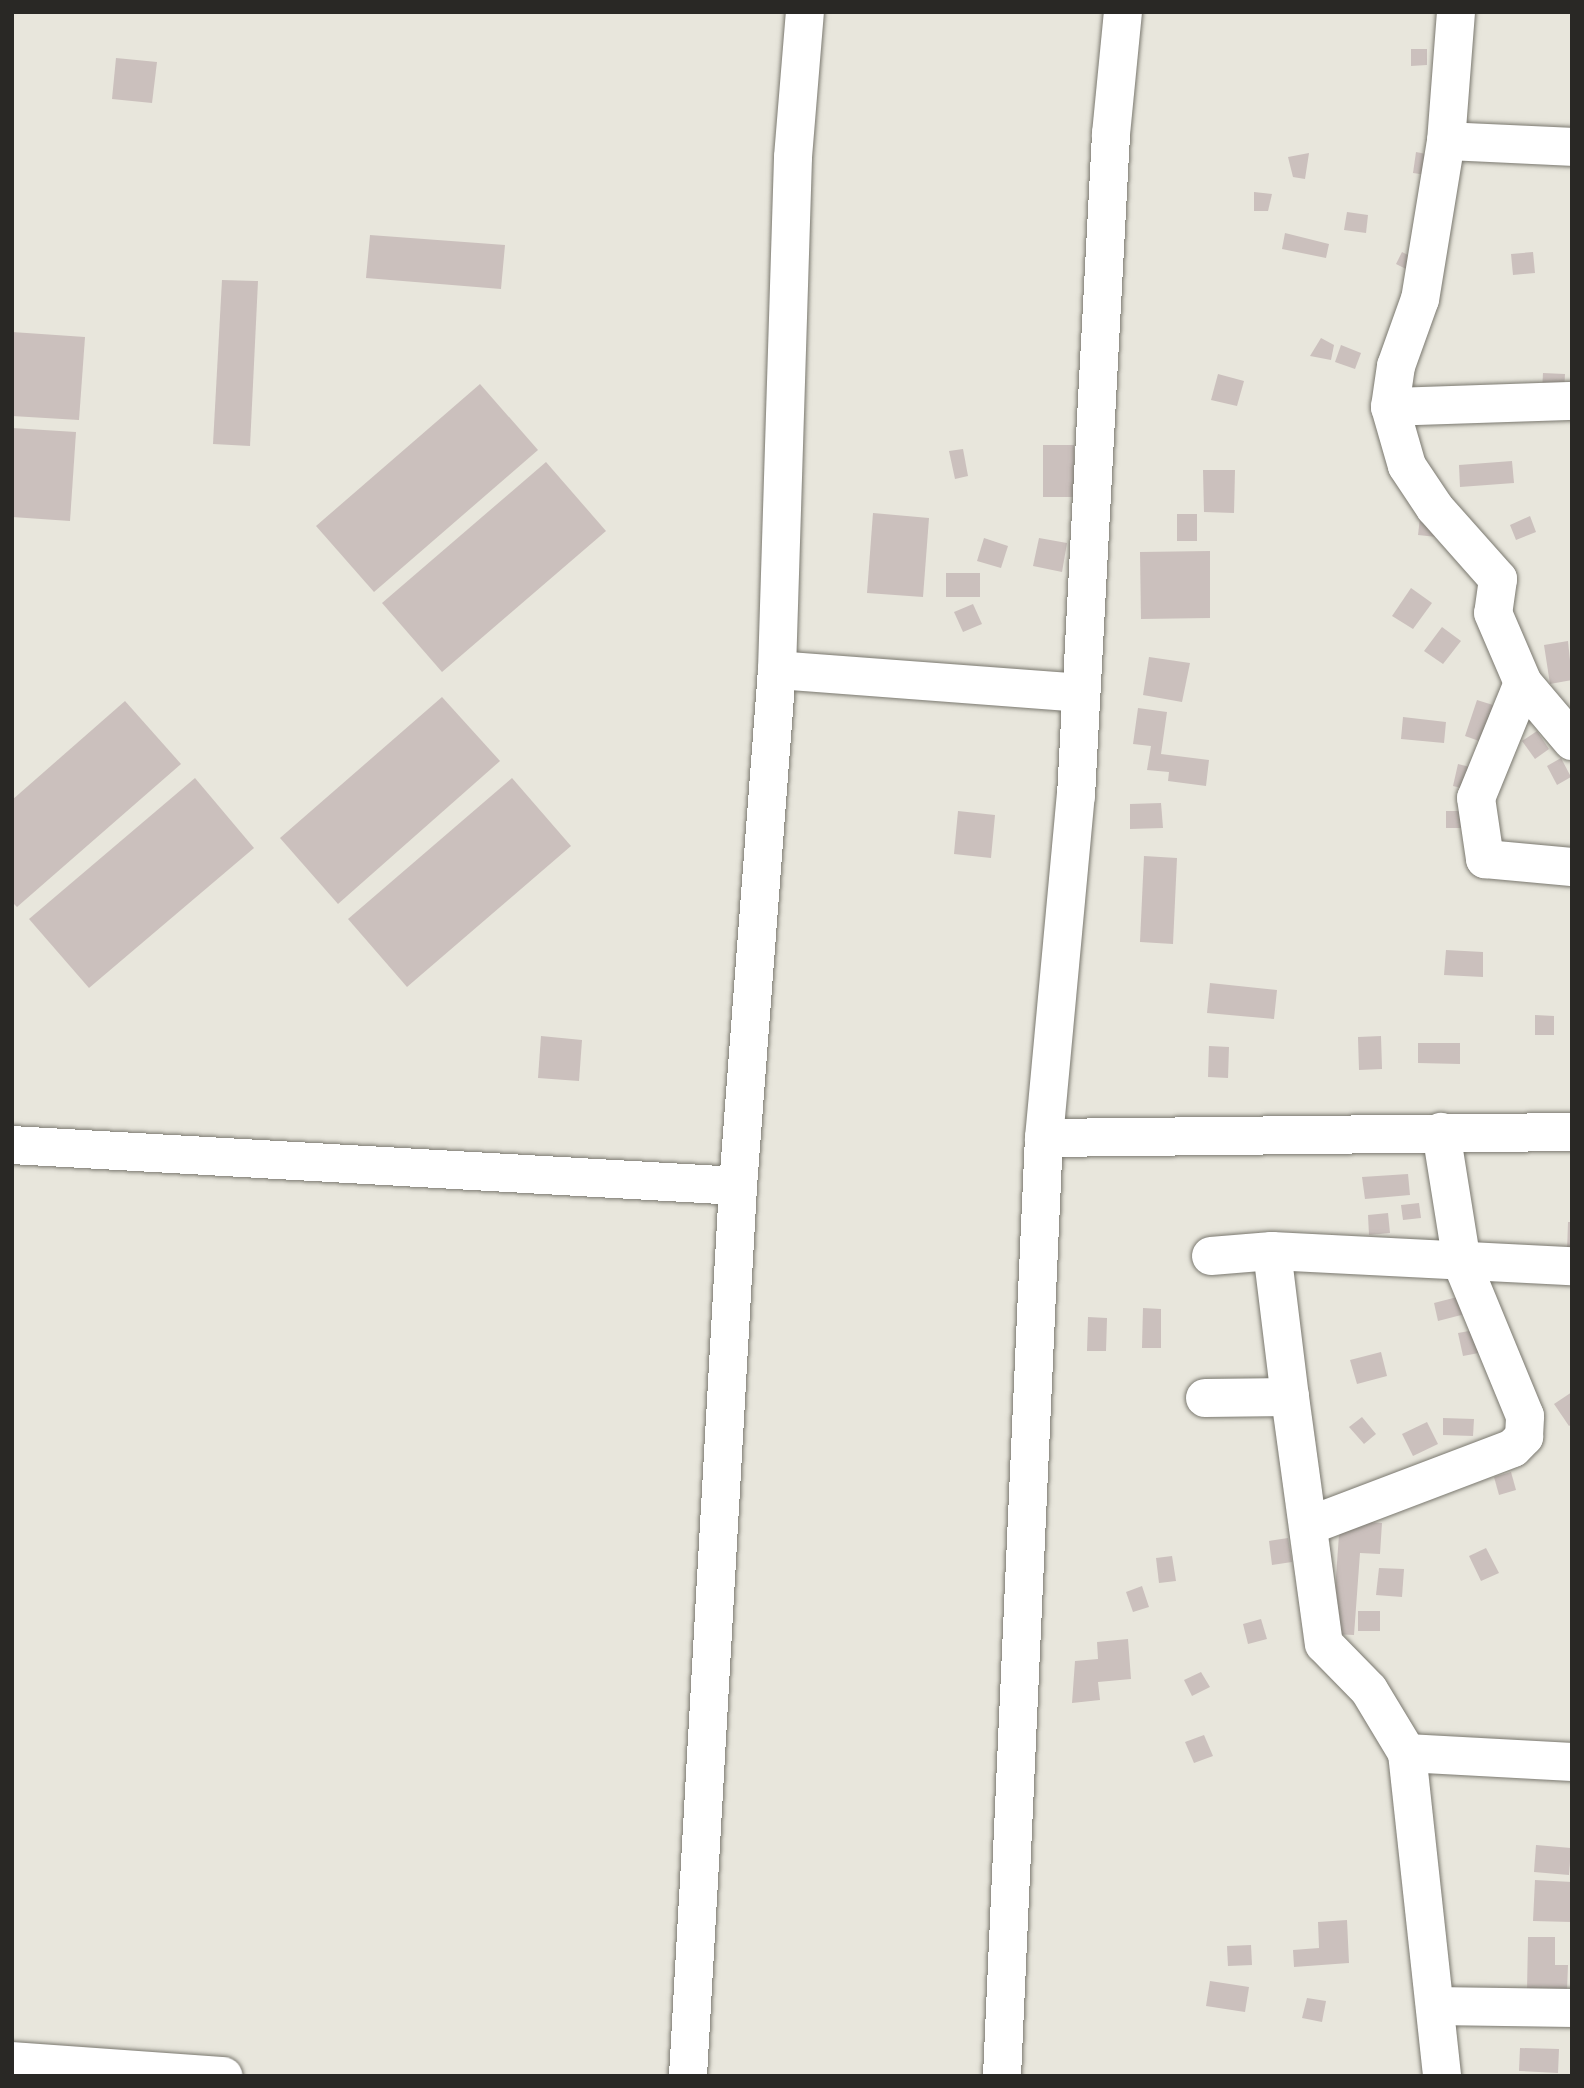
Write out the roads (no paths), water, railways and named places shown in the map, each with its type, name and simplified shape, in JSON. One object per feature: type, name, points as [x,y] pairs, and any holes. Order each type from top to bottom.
[{"type":"street","points":[[688,2076],[738,1186],[777,670],[793,157],[805,12]]},
{"type":"street","points":[[1002,2076],[1044,1138],[1080,693],[1111,134],[1123,12]]},
{"type":"street","points":[[1456,12],[1446,141],[1420,299],[1396,366],[1390,407],[1407,466],[1435,508],[1498,579],[1493,613],[1523,683],[1572,741]]},
{"type":"street","points":[[1446,141],[1572,147]]},
{"type":"street","points":[[1390,407],[1572,401]]},
{"type":"street","points":[[777,670],[1080,693]]},
{"type":"street","points":[[1523,683],[1476,798],[1485,859],[1572,867]]},
{"type":"street","points":[[1308,1526],[1513,1448],[1524,1437],[1525,1416],[1462,1263],[1441,1132]]},
{"type":"street","points":[[1044,1138],[1572,1132]]},
{"type":"street","points":[[12,1145],[738,1186]]},
{"type":"street","points":[[1272,1251],[1324,1644],[1369,1690],[1407,1753],[1442,2076]]},
{"type":"street","points":[[1211,1256],[1272,1251],[1462,1263],[1572,1266]]},
{"type":"street","points":[[1205,1398],[1290,1397]]},
{"type":"street","points":[[1407,1753],[1572,1762]]},
{"type":"street","points":[[1436,2006],[1572,2008]]},
{"type":"street","points":[[17,2066],[223,2076]]}]
